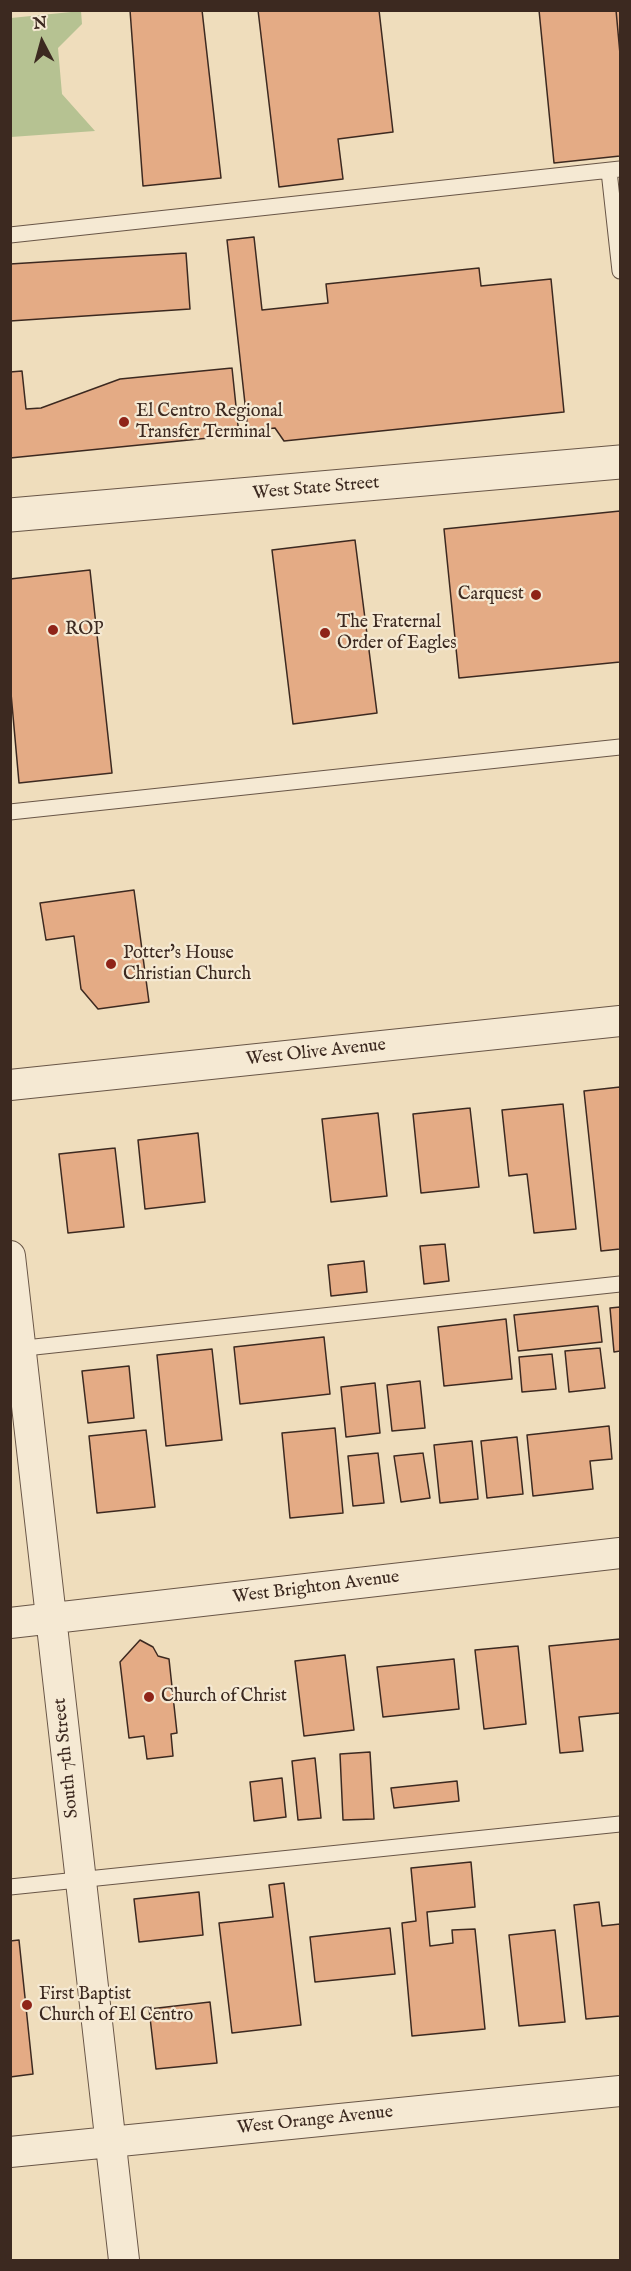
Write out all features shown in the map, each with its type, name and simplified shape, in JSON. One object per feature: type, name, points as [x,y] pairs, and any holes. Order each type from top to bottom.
[{"type":"street","name":"West State Street","points":[[10,515],[621,462]]},
{"type":"street","name":"West Olive Avenue","points":[[10,1085],[621,1021]]},
{"type":"street","name":"South 7th Street","points":[[10,1256],[16,1349],[52,1619],[124,2260]]},
{"type":"street","name":"West Brighton Avenue","points":[[10,1623],[621,1553]]},
{"type":"street","name":"West Orange Avenue","points":[[10,2152],[621,2091]]},
{"type":"lane","points":[[10,235],[615,170],[621,271]]},
{"type":"lane","points":[[10,812],[621,747]]},
{"type":"lane","points":[[16,1349],[621,1284]]},
{"type":"lane","points":[[10,1887],[621,1824]]},
{"type":"green space","points":[[81,11],[82,24],[58,48],[62,94],[95,131],[11,137],[11,18]]},
{"type":"building","points":[[130,10],[202,10],[221,178],[143,186]]},
{"type":"building","points":[[258,10],[379,10],[393,132],[338,139],[343,179],[279,187]]},
{"type":"building","points":[[539,10],[616,10],[620,54],[620,156],[554,163]]},
{"type":"building","points":[[616,10],[620,10],[620,54]]},
{"type":"building","points":[[254,237],[262,310],[328,303],[326,284],[479,268],[481,286],[551,279],[564,412],[284,441],[275,428],[248,431],[227,240]]},
{"type":"building","points":[[186,253],[190,309],[10,321],[10,264]]},
{"type":"building","name":"El Centro Regional Transfer Terminal","points":[[232,368],[239,435],[10,458],[10,372],[22,371],[26,409],[41,408],[120,379]]},
{"type":"building","name":"Carquest","points":[[620,511],[620,662],[459,678],[444,529]]},
{"type":"building","name":"The Fraternal Order of Eagles","points":[[355,540],[377,713],[293,724],[272,550]]},
{"type":"building","name":"ROP","points":[[90,570],[112,773],[19,783],[10,682],[10,579]]},
{"type":"building","name":"Potter's House Christian Church","points":[[134,890],[149,1002],[98,1009],[81,989],[74,936],[46,940],[40,903]]},
{"type":"building","points":[[620,1087],[620,1249],[601,1251],[584,1091]]},
{"type":"building","points":[[563,1104],[576,1229],[534,1233],[527,1174],[509,1176],[502,1110]]},
{"type":"building","points":[[470,1108],[479,1187],[421,1193],[413,1114]]},
{"type":"building","points":[[378,1113],[387,1196],[331,1202],[322,1119]]},
{"type":"building","points":[[198,1133],[205,1202],[145,1209],[138,1140]]},
{"type":"building","points":[[115,1148],[124,1227],[68,1233],[59,1154]]},
{"type":"building","points":[[445,1244],[449,1281],[424,1284],[420,1246]]},
{"type":"building","points":[[364,1261],[367,1292],[331,1296],[328,1265]]},
{"type":"building","points":[[598,1306],[602,1342],[518,1351],[514,1315]]},
{"type":"building","points":[[620,1307],[620,1351],[614,1352],[610,1308]]},
{"type":"building","points":[[506,1319],[512,1379],[444,1386],[438,1327]]},
{"type":"building","points":[[324,1337],[330,1394],[240,1404],[234,1347]]},
{"type":"building","points":[[600,1348],[605,1388],[569,1392],[565,1351]]},
{"type":"building","points":[[212,1349],[222,1440],[166,1446],[157,1355]]},
{"type":"building","points":[[552,1354],[556,1389],[522,1392],[519,1357]]},
{"type":"building","points":[[129,1366],[134,1418],[88,1423],[82,1371]]},
{"type":"building","points":[[420,1381],[425,1428],[392,1431],[387,1385]]},
{"type":"building","points":[[375,1383],[380,1433],[346,1437],[341,1387]]},
{"type":"building","points":[[609,1426],[612,1459],[590,1461],[593,1489],[533,1496],[527,1435]]},
{"type":"building","points":[[335,1428],[343,1513],[290,1518],[282,1433]]},
{"type":"building","points":[[146,1430],[155,1507],[97,1513],[89,1436]]},
{"type":"building","points":[[517,1437],[523,1494],[487,1498],[481,1441]]},
{"type":"building","points":[[472,1441],[478,1499],[440,1503],[434,1445]]},
{"type":"building","points":[[378,1453],[384,1503],[353,1506],[348,1456]]},
{"type":"building","points":[[423,1453],[430,1498],[401,1502],[394,1456]]},
{"type":"building","points":[[620,1639],[620,1713],[579,1717],[583,1751],[560,1753],[549,1646]]},
{"type":"building","name":"Church of Christ","points":[[140,1640],[153,1647],[158,1656],[169,1659],[177,1733],[171,1734],[173,1756],[147,1759],[144,1736],[129,1738],[120,1662]]},
{"type":"building","points":[[518,1646],[526,1724],[484,1729],[475,1650]]},
{"type":"building","points":[[345,1655],[354,1730],[304,1736],[295,1661]]},
{"type":"building","points":[[454,1659],[459,1709],[383,1717],[377,1667]]},
{"type":"building","points":[[370,1752],[374,1819],[343,1820],[340,1754]]},
{"type":"building","points":[[315,1758],[321,1818],[298,1820],[292,1761]]},
{"type":"building","points":[[282,1778],[286,1817],[254,1821],[250,1782]]},
{"type":"building","points":[[457,1781],[459,1801],[394,1808],[391,1788]]},
{"type":"building","points":[[471,1862],[475,1907],[427,1912],[430,1946],[453,1943],[452,1930],[475,1929],[485,2029],[412,2036],[402,1923],[416,1921],[411,1868]]},
{"type":"building","points":[[284,1883],[301,2025],[232,2033],[219,1923],[273,1917],[269,1885]]},
{"type":"building","points":[[199,1892],[203,1935],[139,1942],[134,1899]]},
{"type":"building","points":[[599,1902],[602,1926],[620,1924],[620,2016],[586,2019],[574,1905]]},
{"type":"building","points":[[390,1928],[395,1974],[315,1982],[310,1937]]},
{"type":"building","points":[[555,1930],[565,2022],[519,2026],[509,1935]]},
{"type":"building","points":[[19,1940],[33,2074],[10,2077],[10,1941]]},
{"type":"building","points":[[210,2002],[217,2063],[156,2069],[149,2009]]},
{"type":"place","name":"El Centro Regional Transfer Terminal","points":[[124,422]]},
{"type":"place","name":"Carquest","points":[[536,595]]},
{"type":"place","name":"ROP","points":[[53,630]]},
{"type":"place","name":"The Fraternal Order of Eagles","points":[[325,633]]},
{"type":"place","name":"Potter's House Christian Church","points":[[111,964]]},
{"type":"place","name":"Church of Christ","points":[[149,1697]]},
{"type":"place","name":"First Baptist Church of El Centro","points":[[27,2005]]}]
